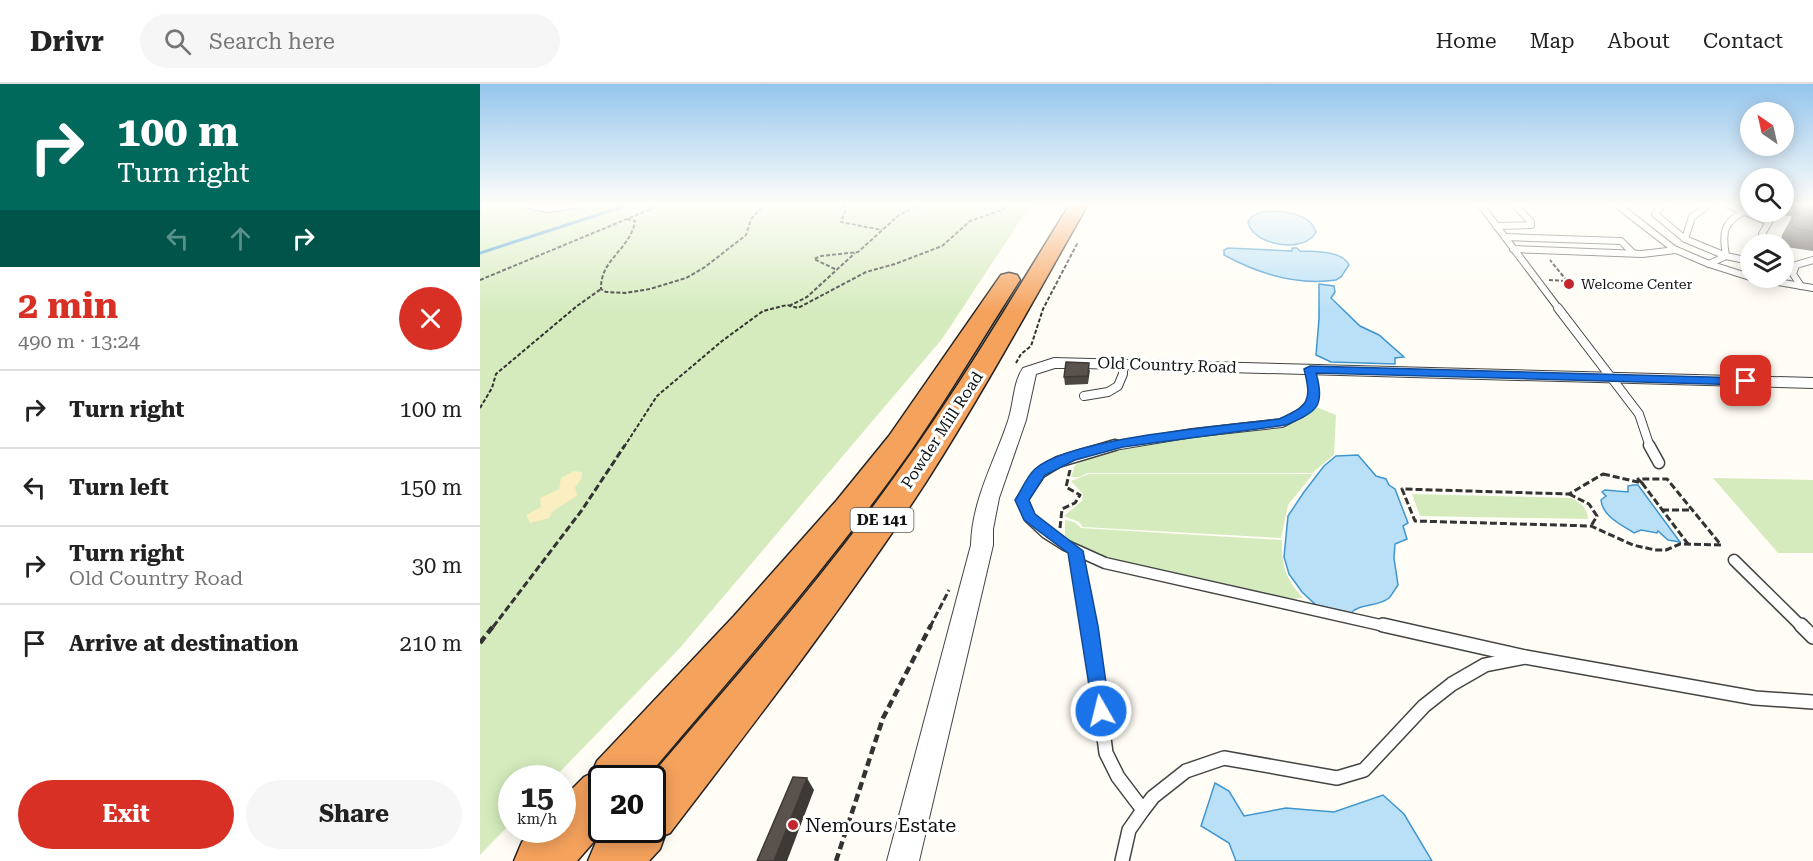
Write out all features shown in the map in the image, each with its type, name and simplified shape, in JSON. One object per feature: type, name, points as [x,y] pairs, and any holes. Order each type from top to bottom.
[{"type":"highway","name":"Powder Mill Road","points":[[627,765],[749,628],[900,443],[991,308],[1033,240]]},
{"type":"highway","name":"Powder Mill Road","points":[[666,798],[791,643],[888,512],[981,372],[1058,240]]},
{"type":"highway","points":[[541,861],[588,809]]},
{"type":"highway","points":[[615,861],[630,843]]},
{"type":"street","name":"Old Country Road","points":[[903,861],[982,545],[981,525],[1017,418],[1024,381],[1029,371],[1054,363],[1123,364],[1813,383]]},
{"type":"lane","points":[[1507,240],[1639,414],[1651,450],[1659,463]]},
{"type":"lane","points":[[1600,240],[1621,241],[1633,253]]},
{"type":"lane","points":[[1663,240],[1676,250],[1709,264],[1740,273]]},
{"type":"lane","points":[[1688,240],[1726,256],[1740,259]]},
{"type":"lane","points":[[1723,240],[1726,256]]},
{"type":"lane","points":[[1513,249],[1655,254],[1676,250]]},
{"type":"lane","points":[[1709,264],[1726,256]]},
{"type":"lane","points":[[1801,286],[1793,274],[1796,265],[1810,261]]},
{"type":"lane","points":[[1794,285],[1813,288]]},
{"type":"lane","points":[[1084,396],[1110,392],[1120,386],[1124,379],[1123,364]]},
{"type":"lane","points":[[1310,369],[1316,392],[1312,403],[1302,413],[1282,423],[1123,443],[1078,455],[1040,472],[1022,500],[1029,517],[1075,551],[1105,563],[1140,572],[1525,657],[1755,698],[1813,702]]},
{"type":"lane","points":[[1075,551],[1089,626],[1106,753],[1118,777],[1143,810]]},
{"type":"lane","points":[[1734,560],[1813,638]]},
{"type":"lane","points":[[1122,861],[1129,830],[1143,810],[1154,797],[1186,771],[1224,758],[1337,778],[1364,770],[1424,706],[1452,684],[1485,664],[1525,657]]},
{"type":"path","points":[[480,280],[576,240]]},
{"type":"path","points":[[601,289],[600,282],[606,263],[622,250],[627,240]]},
{"type":"path","points":[[601,289],[606,292],[625,293],[650,289],[686,278],[705,267],[739,240]]},
{"type":"path","points":[[480,643],[582,510],[657,396],[744,323],[763,311],[789,306],[807,297],[835,269],[871,240]]},
{"type":"path","points":[[789,306],[798,308],[866,272],[895,264],[942,246],[948,240]]},
{"type":"path","points":[[1536,279],[1567,281],[1541,250]]},
{"type":"path","points":[[835,269],[814,259],[828,255],[855,253]]},
{"type":"path","points":[[480,408],[492,388],[496,374],[577,306],[601,289]]},
{"type":"path","points":[[1061,542],[1062,508],[1071,506],[1080,495],[1066,488],[1071,464],[1078,455]]},
{"type":"path","points":[[1569,494],[1603,474],[1642,483]]},
{"type":"path","points":[[1591,526],[1597,516],[1589,504],[1569,494],[1402,489],[1415,521],[1591,526],[1633,544],[1655,550],[1666,550],[1680,544],[1721,545],[1667,479],[1638,479],[1688,544]]},
{"type":"path","points":[[1662,510],[1692,510]]},
{"type":"green space","points":[[480,240],[1007,240],[942,339],[679,649],[567,765],[498,765],[498,836],[480,855]]},
{"type":"green space","points":[[1316,407],[1336,415],[1334,455],[1312,473],[1088,473],[1080,477],[1071,477],[1075,465],[1111,448],[1283,425],[1308,414]]},
{"type":"green space","points":[[1089,474],[1313,474],[1288,505],[1281,538],[1083,527],[1079,522],[1064,516],[1082,501],[1083,494],[1071,481]]},
{"type":"green space","points":[[1713,478],[1813,480],[1813,553],[1778,553]]},
{"type":"green space","points":[[1412,494],[1571,498],[1583,506],[1588,519],[1420,516]]},
{"type":"green space","points":[[1065,520],[1074,522],[1081,528],[1282,540],[1282,557],[1286,571],[1292,585],[1303,598],[1279,600],[1105,561],[1079,549],[1065,539]]},
{"type":"sand","points":[[574,471],[582,472],[582,478],[575,487],[577,496],[553,511],[549,518],[530,523],[526,515],[541,507],[540,498],[559,489],[561,478]]},
{"type":"water","points":[[1266,240],[1307,240],[1291,245]]},
{"type":"water","points":[[1228,248],[1292,251],[1292,248],[1297,248],[1300,251],[1334,254],[1349,265],[1341,277],[1336,280],[1292,280],[1264,273],[1237,262],[1224,255],[1224,250]]},
{"type":"water","points":[[1319,284],[1334,286],[1335,292],[1331,298],[1360,326],[1379,335],[1404,357],[1395,358],[1395,364],[1331,362],[1316,355]]},
{"type":"water","points":[[1358,455],[1376,476],[1386,479],[1395,489],[1408,523],[1403,526],[1407,539],[1395,544],[1394,558],[1398,585],[1385,601],[1359,608],[1351,613],[1316,605],[1302,592],[1289,574],[1284,557],[1288,516],[1304,492],[1324,466],[1336,456]]},
{"type":"water","points":[[1638,485],[1680,542],[1668,540],[1658,531],[1657,533],[1641,530],[1634,533],[1613,520],[1605,511],[1601,500],[1606,496],[1602,492],[1605,490],[1628,492],[1628,486]]},
{"type":"water","points":[[1215,783],[1229,791],[1244,816],[1286,808],[1334,812],[1383,795],[1404,814],[1432,861],[1236,861],[1229,843],[1201,826]]},
{"type":"building","points":[[1066,362],[1089,363],[1088,376],[1064,377]]},
{"type":"building","points":[[793,777],[807,778],[774,861],[757,861]]},
{"type":"waterway","points":[[480,253],[519,240]]},
{"type":"place","name":"Welcome Center","points":[[1569,284]]},
{"type":"place","name":"Nemours Estate","points":[[793,825]]},
{"type":"route","points":[[1101,711],[1075,551],[1053,537],[1029,517],[1022,500],[1040,472],[1070,457],[1123,443],[1282,423],[1302,413],[1312,403],[1316,392],[1310,369],[1746,381]]}]
